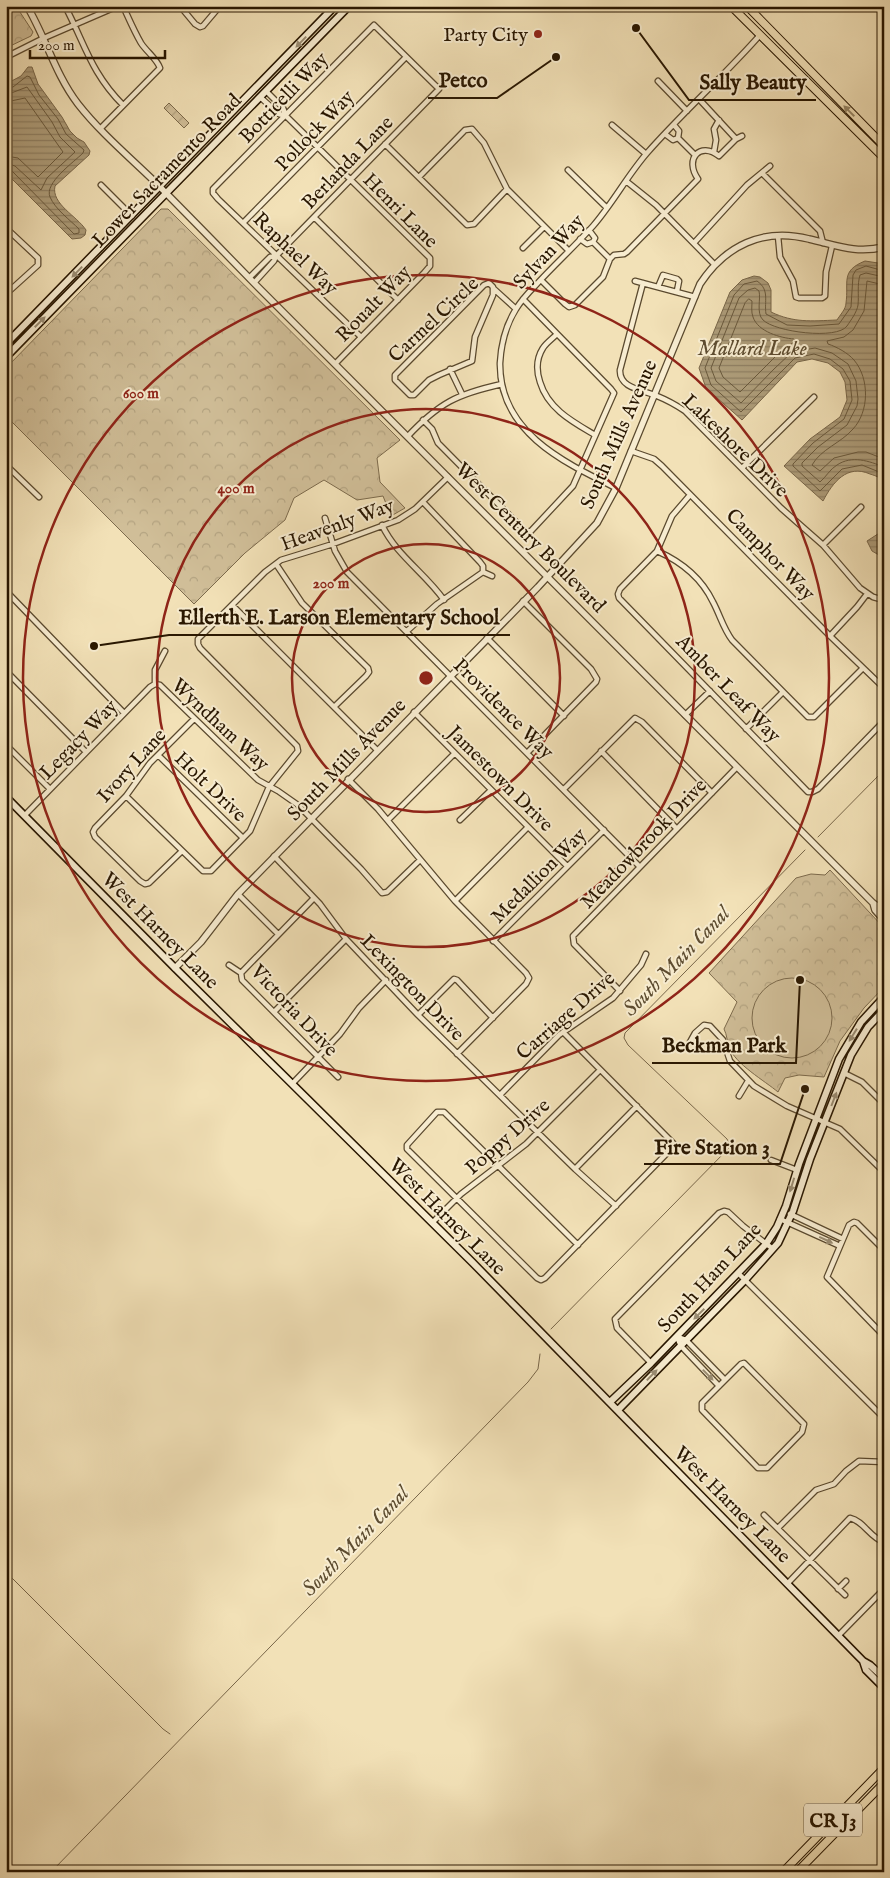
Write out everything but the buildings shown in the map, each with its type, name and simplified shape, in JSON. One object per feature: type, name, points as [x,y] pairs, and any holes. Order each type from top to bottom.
[{"type":"main road","name":"Lower Sacramento Road","points":[[6,344],[335,6]]},
{"type":"main road","name":"Lower Sacramento Road","points":[[6,357],[348,6]]},
{"type":"main road","points":[[731,6],[884,158]]},
{"type":"main road","points":[[748,6],[884,146]]},
{"type":"main road","name":"West Harney Lane","points":[[6,797],[618,1410],[863,1661],[870,1664],[884,1678]]},
{"type":"main road","name":"South Ham Lane","points":[[610,1402],[651,1364],[766,1244],[780,1219],[835,1069],[849,1040],[861,1022],[884,997]]},
{"type":"main road","name":"South Ham Lane","points":[[618,1410],[773,1249],[792,1215],[810,1159],[844,1073],[868,1027],[884,1010]]},
{"type":"main road","name":"West Harney Lane","points":[[863,1661],[866,1670],[884,1688]]},
{"type":"main road","name":"CR J3","points":[[783,1872],[884,1768]]},
{"type":"main road","name":"CR J3","points":[[798,1872],[884,1783]]},
{"type":"street","name":"West Century Boulevard","points":[[26,6],[44,38],[69,91],[100,128],[873,904],[884,911]]},
{"type":"street","points":[[65,6],[93,67],[122,105]]},
{"type":"street","points":[[6,57],[44,38],[118,6]]},
{"type":"street","points":[[100,128],[160,68],[137,37],[123,6]]},
{"type":"street","points":[[180,6],[195,24],[200,27],[220,6]]},
{"type":"street","name":"Botticelli Way","points":[[213,189],[374,24],[406,57]]},
{"type":"street","name":"Sylvan Way","points":[[616,488],[550,451],[525,431],[512,412],[502,384],[501,353],[509,322],[523,299],[589,230],[607,208],[646,154],[760,35]]},
{"type":"street","name":"Berlanda Lane","points":[[254,284],[274,262],[276,256],[439,89],[406,57]]},
{"type":"street","name":"Pollock Way","points":[[244,223],[406,57]]},
{"type":"street","points":[[658,80],[687,111]]},
{"type":"street","name":"Henri Lane","points":[[266,91],[283,108],[286,116],[428,255],[431,262]]},
{"type":"street","name":"Henri Lane","points":[[260,96],[279,114],[286,116]]},
{"type":"street","points":[[699,100],[736,140]]},
{"type":"street","points":[[714,152],[716,140],[714,129],[718,120]]},
{"type":"street","points":[[612,125],[646,154]]},
{"type":"street","points":[[674,125],[679,132],[678,138]]},
{"type":"street","points":[[420,177],[468,128],[476,132],[484,143],[507,189],[569,251]]},
{"type":"street","points":[[665,134],[673,140],[678,138]]},
{"type":"street","points":[[541,280],[565,304],[572,307],[603,277],[610,258],[627,252],[698,179],[692,168],[692,160],[695,155],[703,151],[714,152],[719,156],[742,136]]},
{"type":"street","points":[[678,138],[695,155]]},
{"type":"street","points":[[385,144],[470,226],[507,189]]},
{"type":"street","points":[[694,243],[747,185],[770,166]]},
{"type":"street","points":[[568,170],[607,208]]},
{"type":"street","points":[[762,173],[820,231],[822,243]]},
{"type":"street","points":[[626,181],[641,192],[714,264]]},
{"type":"street","points":[[101,185],[132,216]]},
{"type":"street","name":"Raphael Way","points":[[213,189],[213,193],[218,199],[361,337]]},
{"type":"street","points":[[314,217],[398,300]]},
{"type":"street","points":[[523,248],[544,226]]},
{"type":"street","points":[[6,228],[38,258],[38,265],[6,294]]},
{"type":"street","points":[[589,230],[595,238],[593,242]]},
{"type":"street","points":[[778,236],[780,257],[793,282],[796,297],[799,298],[822,298],[825,296],[826,272],[832,246]]},
{"type":"street","name":"South Mills Avenue","points":[[175,968],[201,942],[238,894],[523,601],[597,522],[616,488],[700,284],[714,264],[739,245],[757,238],[778,236],[807,238],[832,246],[863,250],[884,247]]},
{"type":"street","points":[[580,239],[587,244],[593,242]]},
{"type":"street","points":[[593,242],[610,258]]},
{"type":"street","name":"Berlanda Lane","points":[[248,278],[270,257],[276,256]]},
{"type":"street","name":"Roualt Way","points":[[335,364],[424,273],[431,262]]},
{"type":"street","points":[[658,287],[663,275],[679,281],[677,291]]},
{"type":"street","points":[[636,281],[695,297]]},
{"type":"street","name":"Carmel Circle","points":[[489,283],[494,289],[475,337],[472,361],[450,369],[429,380],[414,395],[410,395],[394,378],[485,284],[489,283]]},
{"type":"street","name":"Lakeshore Drive","points":[[643,283],[620,374],[631,387],[655,395],[685,411],[796,522],[823,545],[867,594],[884,600]]},
{"type":"street","points":[[494,289],[516,309]]},
{"type":"street","points":[[423,420],[432,429],[438,443],[526,532],[531,531],[570,491],[614,393],[523,299]]},
{"type":"street","points":[[557,334],[543,348],[536,365],[542,390],[563,415],[596,435]]},
{"type":"street","points":[[450,369],[462,394]]},
{"type":"street","points":[[408,436],[435,410],[462,394],[502,384]]},
{"type":"street","points":[[742,468],[814,397]]},
{"type":"street","name":"Camphor Way","points":[[631,450],[654,459],[884,688]]},
{"type":"street","points":[[6,465],[39,498]]},
{"type":"street","name":"Heavenly Way","points":[[269,787],[283,768],[297,754],[297,746],[200,648],[198,639],[265,572],[276,564],[294,555],[333,544],[406,515],[423,502],[448,477]]},
{"type":"street","points":[[690,495],[672,516],[657,551],[680,562],[700,580],[714,602],[728,634],[802,712],[808,717],[814,717],[863,668]]},
{"type":"street","points":[[423,502],[480,562],[483,566],[483,572]]},
{"type":"street","points":[[823,545],[861,507]]},
{"type":"street","name":"Providence Way","points":[[325,518],[339,560],[347,572],[528,752],[640,867]]},
{"type":"street","points":[[382,525],[395,548],[431,583],[444,600]]},
{"type":"street","name":"Amber Leaf Way","points":[[657,551],[619,590],[619,598],[685,663],[805,789],[811,792],[818,789],[884,722]]},
{"type":"street","points":[[276,564],[302,603],[368,668],[368,672],[334,707]]},
{"type":"street","points":[[483,572],[492,576]]},
{"type":"street","points":[[407,631],[425,613],[483,572]]},
{"type":"street","points":[[6,591],[124,713]]},
{"type":"street","points":[[830,636],[867,594]]},
{"type":"street","points":[[523,601],[596,676],[596,682],[528,752]]},
{"type":"street","points":[[232,605],[377,750]]},
{"type":"street","points":[[487,638],[564,716]]},
{"type":"street","points":[[154,684],[155,670],[165,651]]},
{"type":"street","points":[[6,671],[86,752]]},
{"type":"street","name":"Legacy Way","points":[[25,815],[154,684]]},
{"type":"street","name":"Wyndham Way","points":[[154,684],[160,686],[250,773],[269,787],[288,797],[311,818],[382,893],[388,892],[420,860]]},
{"type":"street","points":[[685,715],[710,691]]},
{"type":"street","points":[[746,729],[783,692]]},
{"type":"street","name":"Jamestown Drive","points":[[414,712],[567,866]]},
{"type":"street","name":"Ivory Lane","points":[[182,851],[149,883],[145,884],[95,837],[93,832],[126,796],[150,763],[194,719]]},
{"type":"street","points":[[564,789],[632,719],[638,719],[712,793]]},
{"type":"street","points":[[6,745],[50,789]]},
{"type":"street","points":[[601,751],[677,829]]},
{"type":"street","points":[[388,820],[454,754]]},
{"type":"street","name":"Holt Drive","points":[[158,755],[243,838]]},
{"type":"street","name":"Meadowbrook Drive","points":[[620,991],[574,944],[573,936],[737,767]]},
{"type":"street","points":[[348,779],[388,820],[455,901],[529,978],[526,984],[458,1054]]},
{"type":"street","points":[[126,796],[203,871],[207,872],[211,871],[243,838],[255,821],[262,799],[269,787]]},
{"type":"street","points":[[460,820],[491,790]]},
{"type":"street","points":[[455,901],[528,827]]},
{"type":"street","name":"Medallion Way","points":[[494,941],[604,830]]},
{"type":"street","name":"Lexington Drive","points":[[274,856],[314,898],[346,938],[418,1015],[616,1206]]},
{"type":"street","points":[[238,894],[278,934]]},
{"type":"street","points":[[241,973],[314,898]]},
{"type":"street","name":"West Century Boulevard","points":[[873,904],[875,910],[884,920]]},
{"type":"street","points":[[274,1012],[346,938]]},
{"type":"street","name":"Carriage Drive","points":[[500,1096],[563,1032],[604,1005],[620,991],[641,965],[646,954]]},
{"type":"street","name":"Victoria Drive","points":[[229,965],[241,973],[242,980],[338,1077]]},
{"type":"street","points":[[418,1015],[454,979],[492,1018]]},
{"type":"street","points":[[292,1084],[340,1034],[359,1008],[386,980]]},
{"type":"street","points":[[690,1042],[704,1025],[710,1026],[723,1040],[730,1062],[748,1081],[770,1097],[817,1118],[848,1135],[884,1172]]},
{"type":"street","points":[[563,1032],[674,1144],[672,1148],[578,1245],[545,1278],[541,1280],[408,1149],[408,1142],[437,1112],[444,1112],[578,1245]]},
{"type":"street","name":"Poppy Drive","points":[[432,1223],[457,1198],[498,1167],[538,1132],[600,1070]]},
{"type":"street","points":[[844,1073],[862,1082],[884,1104]]},
{"type":"street","points":[[739,1096],[748,1081]]},
{"type":"street","points":[[576,1169],[637,1106]]},
{"type":"street","points":[[771,1160],[797,1170]]},
{"type":"street","points":[[651,1364],[617,1328],[615,1319],[721,1211],[728,1212],[773,1249]]},
{"type":"street","points":[[783,1211],[843,1239]]},
{"type":"street","points":[[852,1216],[854,1222],[884,1250]]},
{"type":"street","points":[[780,1219],[840,1246]]},
{"type":"street","points":[[854,1222],[849,1225],[827,1277],[884,1336]]},
{"type":"street","points":[[739,1274],[884,1418]]},
{"type":"street","points":[[677,1337],[686,1340],[725,1380]]},
{"type":"street","points":[[677,1337],[681,1346],[719,1386]]},
{"type":"street","points":[[741,1364],[746,1364],[804,1424],[802,1432],[767,1468],[758,1468],[702,1410],[702,1404],[719,1386],[741,1364]]},
{"type":"street","points":[[778,1528],[816,1490],[834,1484],[859,1461],[884,1462]]},
{"type":"street","points":[[764,1515],[844,1595]]},
{"type":"street","points":[[788,1584],[850,1518],[855,1519],[876,1539],[884,1542]]},
{"type":"street","points":[[838,1589],[846,1581]]},
{"type":"street","points":[[839,1635],[884,1589]]},
{"type":"green space","points":[[6,6],[16,6],[33,32],[31,36],[6,48]]},
{"type":"green space","points":[[169,103],[189,123],[184,128],[164,108]]},
{"type":"green space","points":[[161,209],[168,209],[400,440],[377,458],[380,482],[405,508],[391,516],[383,496],[357,500],[324,480],[294,498],[285,520],[245,553],[194,604],[6,416],[6,368]]},
{"type":"green space","points":[[830,870],[884,928],[884,987],[864,1008],[840,1041],[824,1077],[799,1075],[785,1078],[778,1092],[744,1066],[732,1053],[724,1029],[737,1002],[709,973],[796,878],[811,874],[825,875]]},
{"type":"green space","points":[[792,978],[807,981],[820,990],[829,1003],[832,1018],[829,1033],[820,1046],[807,1055],[792,1058],[777,1055],[764,1046],[755,1033],[752,1018],[755,1003],[764,990],[777,981]]},
{"type":"water","points":[[28,67],[32,67],[38,84],[70,131],[84,142],[90,151],[89,155],[55,186],[57,198],[61,204],[86,230],[85,235],[81,238],[72,239],[6,173],[6,84],[21,76]]},
{"type":"water","name":"Mallard Lake","points":[[865,261],[878,263],[884,268],[884,482],[878,477],[854,471],[836,481],[823,501],[784,466],[810,439],[840,417],[847,400],[845,382],[840,372],[828,363],[812,359],[797,362],[742,420],[706,388],[699,368],[730,292],[742,280],[754,276],[760,277],[768,283],[771,290],[771,312],[779,316],[803,320],[837,320],[846,305],[847,278],[849,273],[857,265]]},
{"type":"water","points":[[884,530],[884,558],[872,551],[867,541]]},
{"type":"waterway","name":"South Main Canal","points":[[818,837],[884,770]]},
{"type":"waterway","name":"South Main Canal","points":[[551,1329],[728,1149],[729,1143],[727,1139],[628,1045],[624,1038],[625,1033],[805,850]]},
{"type":"waterway","name":"South Main Canal","points":[[51,1872],[528,1382],[538,1369],[540,1354]]},
{"type":"waterway","points":[[6,1572],[170,1734]]},
{"type":"place","name":"Sally Beauty","points":[[636,28]]},
{"type":"place","name":"Party City","points":[[538,34]]},
{"type":"place","name":"Petco","points":[[556,57]]},
{"type":"place","name":"Ellerth E. Larson Elementary School","points":[[94,646]]},
{"type":"place","name":"Beckman Park","points":[[800,980]]},
{"type":"place","name":"Fire Station 3","points":[[805,1089]]}]
